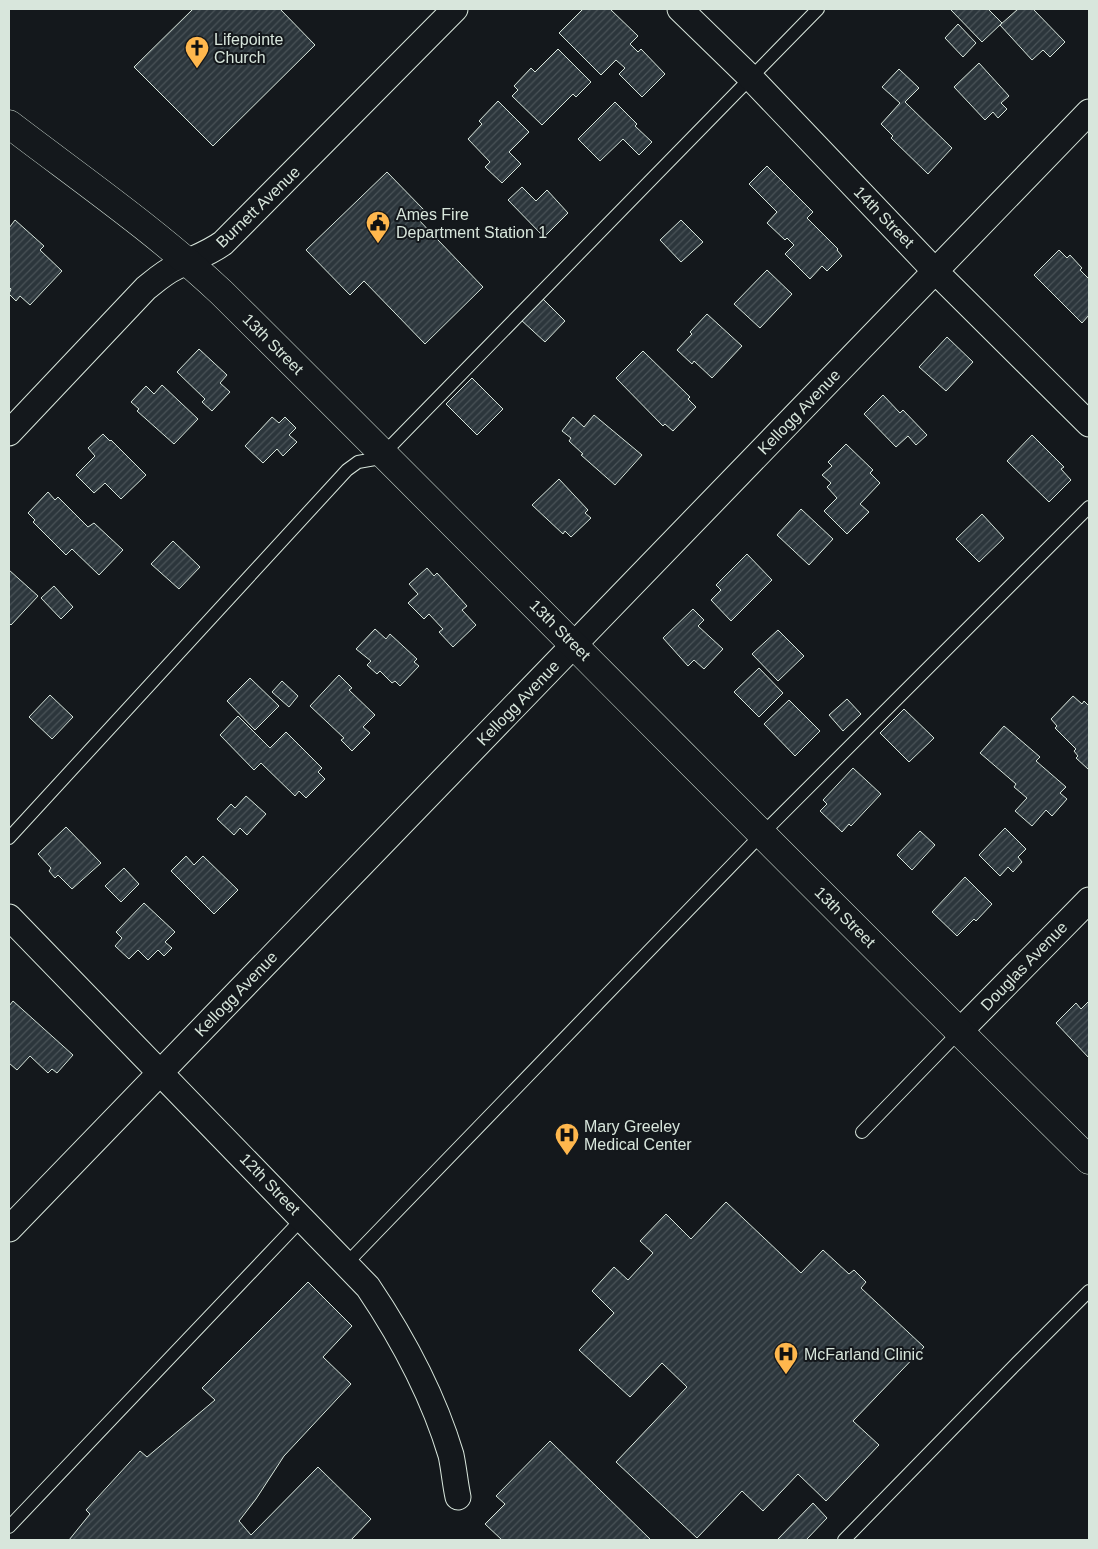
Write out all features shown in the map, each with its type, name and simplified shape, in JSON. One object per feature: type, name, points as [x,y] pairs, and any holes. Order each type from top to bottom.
[{"type":"main road","name":"13th Street","points":[[9,124],[189,262],[222,293],[1089,1160]]},
{"type":"street","name":"Burnett Avenue","points":[[9,433],[146,288],[163,274],[212,251],[222,243],[455,9]]},
{"type":"street","name":"14th Street","points":[[680,9],[751,78],[935,271],[1089,424]]},
{"type":"street","name":"Kellogg Avenue","points":[[9,1229],[1089,112]]},
{"type":"street","name":"Douglas Avenue","points":[[959,1032],[1089,900]]},
{"type":"street","name":"12th Street","points":[[9,917],[368,1287],[391,1322],[423,1382],[451,1456],[458,1497]]},
{"type":"lane","points":[[9,838],[347,470],[358,462],[384,454],[818,9]]},
{"type":"lane","points":[[346,1264],[762,834],[1089,507]]},
{"type":"lane","points":[[862,1132],[959,1032]]},
{"type":"lane","points":[[9,1527],[303,1218]]},
{"type":"lane","points":[[844,1540],[1089,1291]]},
{"type":"building","points":[[193,9],[280,9],[315,45],[213,146],[134,67]]},
{"type":"building","points":[[583,9],[610,9],[638,36],[630,44],[638,52],[641,49],[665,74],[642,97],[619,74],[625,68],[616,60],[601,75],[559,33]]},
{"type":"building","points":[[988,9],[1002,23],[982,42],[951,10]]},
{"type":"building","points":[[1018,9],[1033,9],[1065,42],[1050,57],[1043,50],[1032,60],[1000,25]]},
{"type":"building","points":[[958,24],[976,43],[963,57],[945,38]]},
{"type":"building","points":[[558,49],[591,82],[576,97],[573,94],[542,125],[512,96],[518,90],[514,86],[531,68],[535,72]]},
{"type":"building","points":[[979,63],[1009,96],[1001,103],[1007,109],[998,118],[993,112],[985,120],[954,87]]},
{"type":"building","points":[[899,69],[919,88],[905,102],[952,148],[928,174],[891,138],[893,136],[881,124],[900,103],[882,87]]},
{"type":"building","points":[[498,101],[529,132],[509,152],[521,164],[502,183],[485,167],[490,162],[468,139],[482,124],[479,121]]},
{"type":"building","points":[[615,102],[637,124],[635,126],[652,142],[639,155],[623,139],[600,161],[578,139]]},
{"type":"building","points":[[767,166],[813,212],[807,218],[838,249],[842,256],[827,271],[822,266],[810,279],[785,254],[794,245],[787,238],[785,240],[767,223],[777,212],[749,184]]},
{"type":"building","points":[[387,172],[424,210],[416,217],[483,287],[425,344],[364,281],[350,295],[306,250]]},
{"type":"building","points":[[522,187],[536,201],[547,190],[568,213],[544,237],[508,200]]},
{"type":"building","points":[[15,220],[44,246],[40,250],[62,271],[30,305],[20,296],[16,301],[9,294],[11,289],[9,287],[9,228]]},
{"type":"building","points":[[681,220],[703,242],[681,262],[660,240]]},
{"type":"building","points":[[1059,250],[1067,258],[1070,255],[1082,268],[1080,270],[1089,277],[1089,315],[1082,323],[1034,275]]},
{"type":"building","points":[[767,270],[792,294],[760,328],[734,304]]},
{"type":"building","points":[[541,297],[565,321],[545,342],[520,319]]},
{"type":"building","points":[[707,314],[742,346],[712,378],[694,361],[692,364],[677,350],[692,334],[690,332]]},
{"type":"building","points":[[947,337],[973,362],[946,391],[919,367]]},
{"type":"building","points":[[199,349],[227,375],[220,383],[230,392],[212,411],[202,402],[205,399],[177,372]]},
{"type":"building","points":[[643,351],[690,397],[688,399],[696,407],[673,431],[665,424],[663,426],[616,378]]},
{"type":"building","points":[[472,378],[503,409],[477,435],[446,404]]},
{"type":"building","points":[[162,385],[198,419],[174,444],[137,411],[139,409],[131,402],[146,386],[154,394]]},
{"type":"building","points":[[883,395],[900,413],[903,410],[927,435],[916,445],[908,436],[896,447],[864,414]]},
{"type":"building","points":[[594,415],[642,455],[615,485],[581,455],[583,454],[569,441],[571,438],[562,431],[573,417],[584,427]]},
{"type":"building","points":[[272,417],[279,423],[285,417],[296,428],[289,435],[297,442],[283,456],[277,449],[263,463],[245,446]]},
{"type":"building","points":[[103,434],[146,475],[121,499],[105,483],[94,493],[76,475],[95,456],[88,448]]},
{"type":"building","points":[[1032,435],[1064,467],[1061,469],[1071,480],[1049,502],[1007,461]]},
{"type":"building","points":[[846,444],[873,470],[870,473],[880,483],[860,504],[869,512],[847,534],[824,511],[837,498],[827,487],[831,483],[822,475],[832,466],[828,462]]},
{"type":"building","points":[[559,479],[588,510],[585,513],[591,518],[571,537],[565,531],[563,534],[532,505]]},
{"type":"building","points":[[48,492],[55,500],[58,497],[88,527],[94,523],[123,550],[99,575],[72,549],[66,555],[33,522],[35,520],[28,513]]},
{"type":"building","points":[[801,509],[833,539],[809,565],[777,535]]},
{"type":"building","points":[[982,514],[1004,538],[979,562],[956,539]]},
{"type":"building","points":[[173,541],[200,567],[179,589],[151,564]]},
{"type":"building","points":[[747,554],[772,580],[731,621],[711,600],[721,590],[716,585]]},
{"type":"building","points":[[427,568],[434,576],[437,573],[467,606],[462,610],[476,625],[453,647],[439,632],[443,629],[429,614],[424,619],[408,603],[418,594],[409,584]]},
{"type":"building","points":[[9,570],[38,596],[11,625],[9,623]]},
{"type":"building","points":[[54,586],[73,607],[61,619],[41,598]]},
{"type":"building","points":[[693,609],[704,620],[698,626],[723,649],[704,669],[694,660],[688,666],[663,638]]},
{"type":"building","points":[[375,629],[386,639],[390,634],[417,659],[414,662],[419,666],[400,686],[395,681],[392,683],[380,671],[377,674],[367,665],[371,661],[356,649]]},
{"type":"building","points":[[778,630],[804,656],[778,681],[752,654]]},
{"type":"building","points":[[759,668],[783,693],[759,717],[734,692]]},
{"type":"building","points":[[339,675],[352,688],[349,690],[375,715],[363,727],[370,733],[352,751],[341,740],[344,738],[310,706]]},
{"type":"building","points":[[250,678],[279,706],[255,730],[227,701]]},
{"type":"building","points":[[282,681],[298,696],[289,707],[272,692]]},
{"type":"building","points":[[50,695],[73,717],[52,739],[29,717]]},
{"type":"building","points":[[1073,696],[1082,704],[1084,701],[1089,706],[1088,769],[1076,758],[1078,756],[1074,751],[1076,749],[1055,728],[1057,726],[1051,719]]},
{"type":"building","points":[[847,699],[861,714],[843,731],[829,715]]},
{"type":"building","points":[[789,700],[820,731],[795,756],[764,724]]},
{"type":"building","points":[[904,709],[934,738],[909,762],[880,733]]},
{"type":"building","points":[[238,716],[270,748],[286,732],[322,768],[318,772],[325,779],[306,798],[299,791],[295,796],[261,763],[254,770],[220,735]]},
{"type":"building","points":[[1004,726],[1040,757],[1036,761],[1066,787],[1060,793],[1067,799],[1052,816],[1046,810],[1032,826],[1015,811],[1027,798],[1014,787],[1016,784],[980,753]]},
{"type":"building","points":[[853,768],[881,794],[851,826],[849,824],[842,832],[820,811],[827,804],[823,800]]},
{"type":"building","points":[[246,796],[266,814],[247,835],[240,828],[234,835],[217,819],[231,804],[235,808]]},
{"type":"building","points":[[66,827],[101,863],[72,889],[58,875],[55,878],[49,871],[51,868],[38,854]]},
{"type":"building","points":[[1005,828],[1026,849],[1018,857],[1022,862],[1013,872],[1008,867],[1000,876],[979,855]]},
{"type":"building","points":[[920,831],[935,845],[912,870],[897,855]]},
{"type":"building","points":[[186,856],[194,865],[203,856],[238,890],[214,914],[171,871]]},
{"type":"building","points":[[124,868],[139,884],[121,902],[105,886]]},
{"type":"building","points":[[965,877],[992,904],[976,921],[974,919],[957,936],[932,912]]},
{"type":"building","points":[[144,903],[175,932],[165,942],[172,948],[164,956],[158,950],[148,960],[138,950],[129,959],[115,946],[122,938],[116,932]]},
{"type":"building","points":[[13,1001],[73,1055],[57,1073],[52,1069],[48,1073],[30,1056],[17,1070],[9,1063],[9,1006]]},
{"type":"building","points":[[1089,1001],[1089,1058],[1056,1023],[1076,1003],[1081,1009]]},
{"type":"building","name":"McFarland Clinic","points":[[726,1202],[801,1273],[823,1250],[849,1274],[854,1270],[866,1282],[861,1288],[924,1347],[853,1421],[879,1445],[826,1501],[798,1474],[763,1511],[742,1491],[697,1538],[616,1462],[687,1387],[662,1363],[630,1397],[579,1350],[614,1313],[592,1291],[614,1267],[628,1280],[653,1253],[640,1241],[666,1214],[691,1239]]},
{"type":"building","points":[[308,1282],[352,1326],[323,1357],[351,1384],[284,1456],[239,1521],[251,1535],[318,1467],[371,1519],[351,1540],[69,1540],[90,1514],[86,1510],[140,1451],[147,1457],[215,1400],[202,1388]]},
{"type":"building","points":[[550,1441],[651,1540],[502,1540],[485,1524],[505,1504],[496,1496]]},
{"type":"building","points":[[813,1503],[827,1518],[806,1540],[777,1540]]},
{"type":"place","name":"Lifepointe Church","points":[[197,69]]},
{"type":"place","name":"Ames Fire Department Station 1","points":[[378,244]]},
{"type":"place","name":"Mary Greeley Medical Center","points":[[567,1156]]},
{"type":"place","name":"McFarland Clinic","points":[[786,1375]]}]
